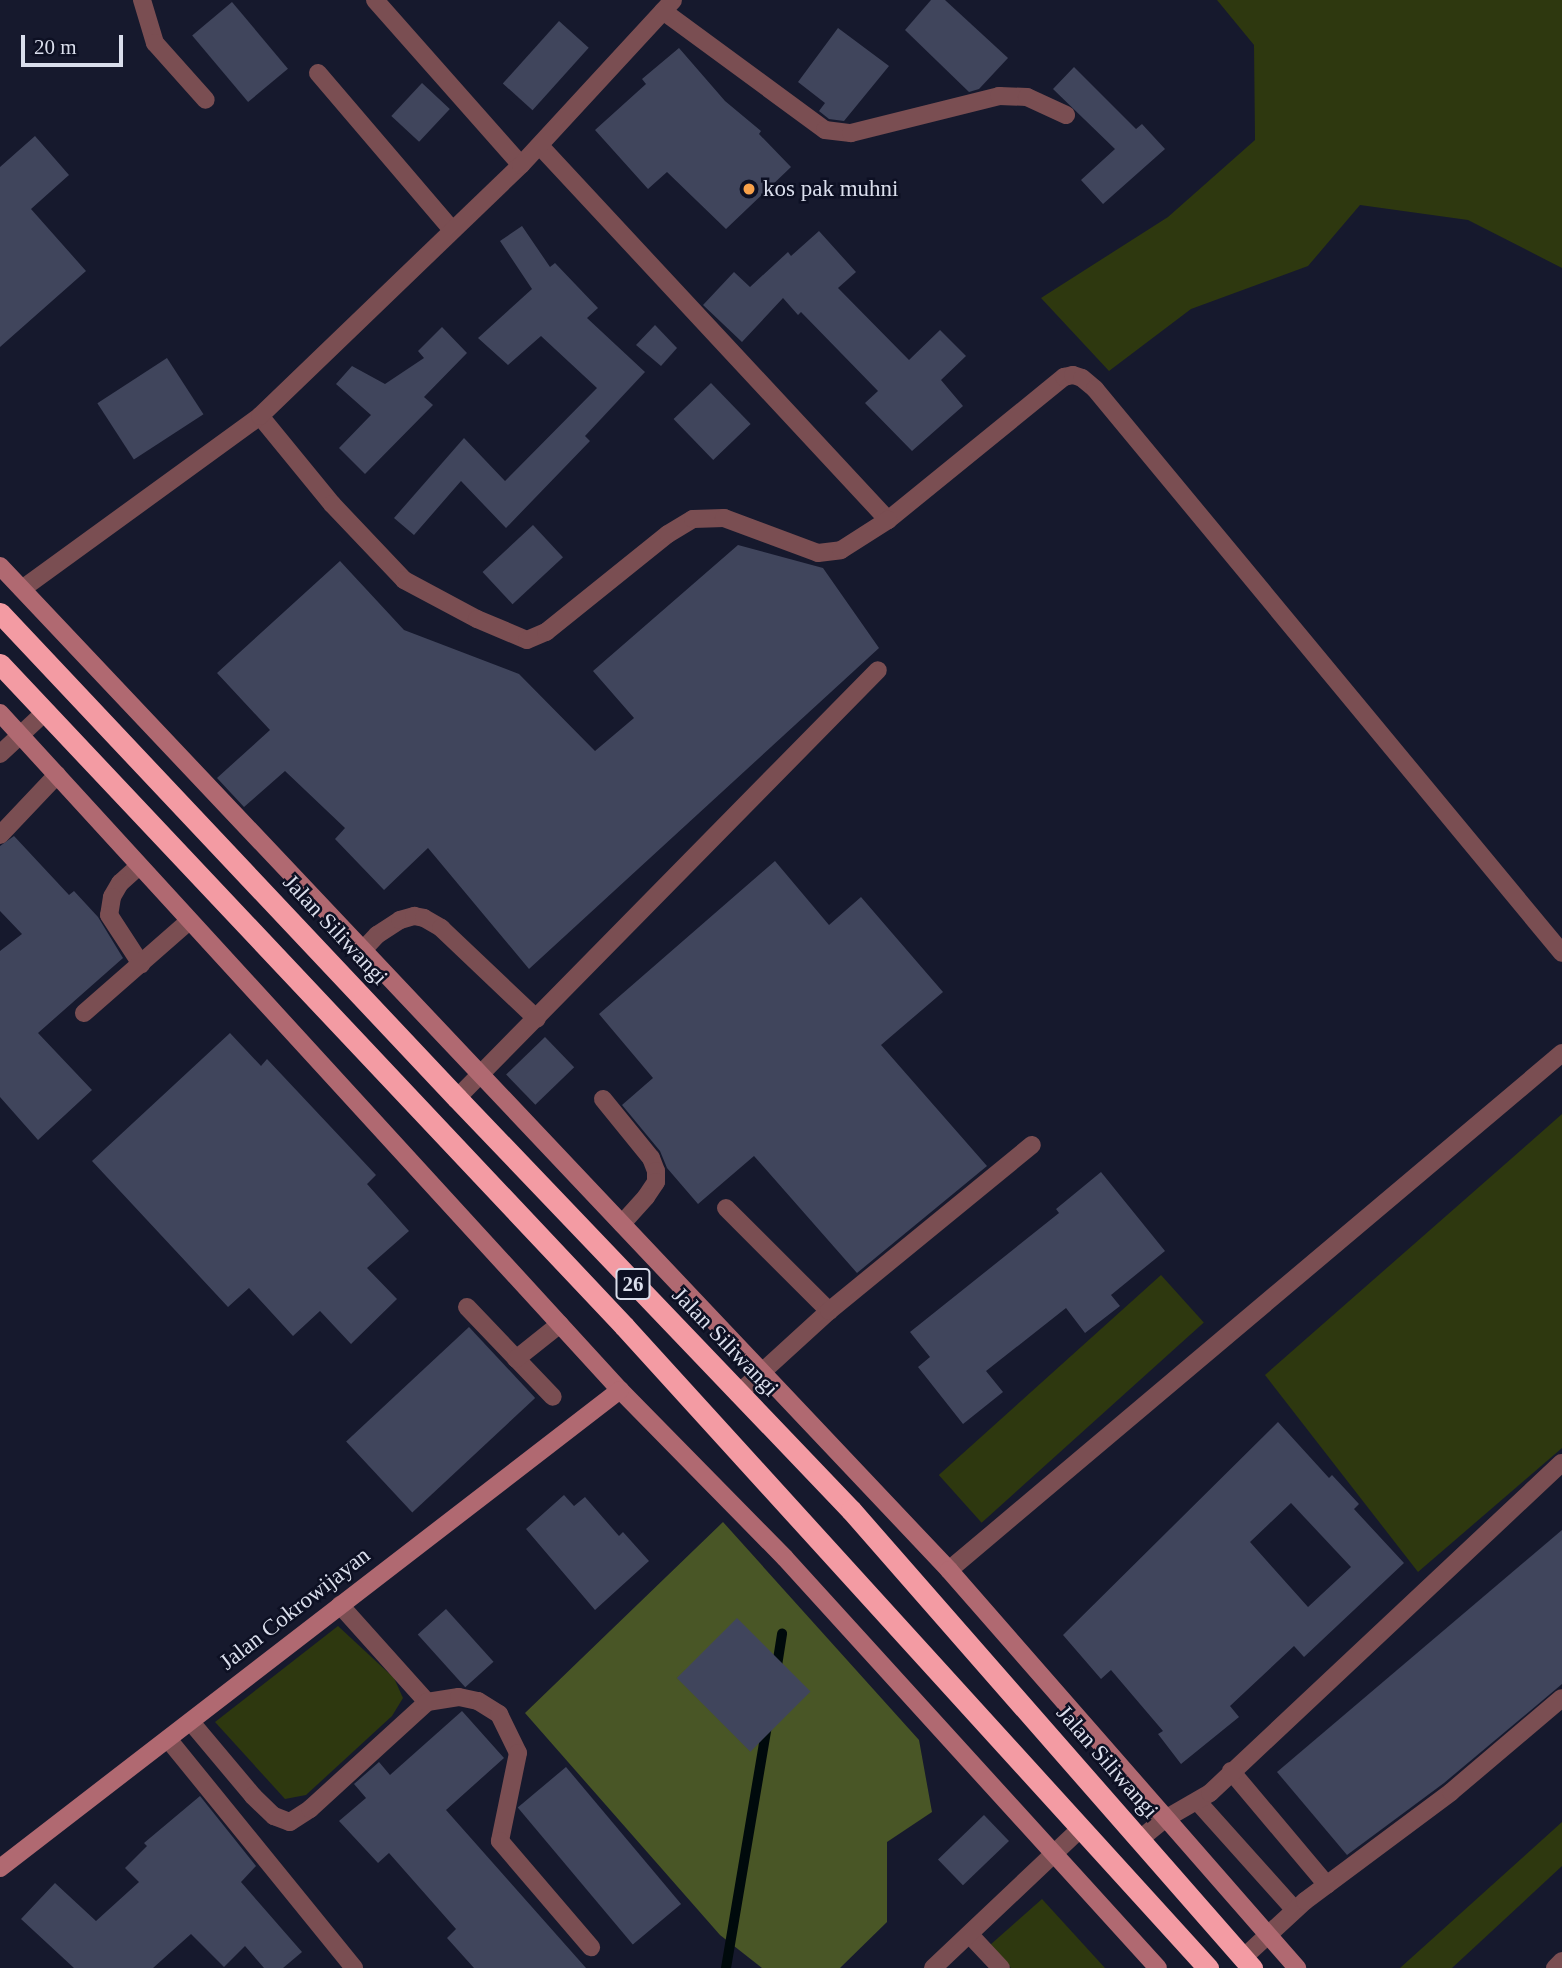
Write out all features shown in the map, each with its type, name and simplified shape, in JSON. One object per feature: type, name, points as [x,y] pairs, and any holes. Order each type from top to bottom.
[{"type":"highway","name":"Jalan Siliwangi","points":[[0,613],[457,1098],[851,1510],[1247,1963]]},
{"type":"highway","name":"26","points":[[0,664],[624,1326],[1208,1968]]},
{"type":"street","points":[[142,0],[155,43],[206,100]]},
{"type":"street","points":[[375,0],[521,165]]},
{"type":"street","points":[[22,589],[260,416],[540,146],[668,6],[825,130],[851,133],[999,96],[1027,97],[1066,115]]},
{"type":"street","points":[[318,73],[452,230]]},
{"type":"street","points":[[540,146],[888,520]]},
{"type":"street","points":[[260,416],[332,504],[404,580],[477,619],[527,640],[546,632],[668,534],[693,519],[724,518],[818,553],[841,550],[888,520],[1065,377],[1073,375],[1082,378],[1104,400],[1562,953]]},
{"type":"street","points":[[0,566],[949,1570],[1297,1968]]},
{"type":"street","points":[[457,1098],[878,670]]},
{"type":"street","points":[[0,754],[45,712]]},
{"type":"street","points":[[0,713],[620,1390],[785,1558],[1158,1968]]},
{"type":"street","points":[[0,835],[57,775]]},
{"type":"street","points":[[139,866],[121,883],[112,897],[108,915],[141,964]]},
{"type":"street","points":[[363,950],[377,935],[400,919],[424,918],[440,928],[537,1019]]},
{"type":"street","points":[[84,1013],[189,921]]},
{"type":"street","points":[[949,1570],[1562,1052]]},
{"type":"street","points":[[603,1099],[651,1158],[656,1171],[656,1182],[622,1224]]},
{"type":"street","points":[[738,1394],[761,1370],[829,1311],[1032,1144]]},
{"type":"street","points":[[726,1208],[829,1311]]},
{"type":"street","points":[[467,1307],[552,1397]]},
{"type":"street","points":[[516,1359],[560,1324]]},
{"type":"street","name":"Jalan Cokrowijayan","points":[[0,1868],[620,1390]]},
{"type":"street","points":[[1140,1839],[1165,1819],[1198,1802],[1562,1463]]},
{"type":"street","points":[[340,1605],[427,1702]]},
{"type":"street","points":[[191,1722],[253,1796],[274,1816],[290,1822],[310,1809],[427,1702],[459,1697],[478,1700],[499,1714],[518,1754],[500,1841],[591,1947]]},
{"type":"street","points":[[1247,1963],[1267,1935],[1296,1910],[1451,1792],[1562,1698]]},
{"type":"street","points":[[168,1740],[354,1968]]},
{"type":"street","points":[[1231,1771],[1327,1885]]},
{"type":"street","points":[[1198,1802],[1296,1910]]},
{"type":"street","points":[[933,1968],[971,1936],[1080,1829]]},
{"type":"street","points":[[971,1936],[1001,1968]]},
{"type":"street","points":[[1555,1968],[1562,1961]]},
{"type":"green space","points":[[1217,0],[1562,0],[1562,268],[1468,220],[1360,205],[1308,266],[1191,309],[1109,371],[1041,298],[1168,217],[1255,140],[1254,45]]},
{"type":"green space","points":[[1562,1114],[1562,1448],[1418,1572],[1265,1375]]},
{"type":"green space","points":[[1161,1275],[1204,1323],[982,1523],[939,1475]]},
{"type":"green space","points":[[723,1522],[919,1740],[932,1812],[887,1842],[887,1922],[840,1968],[762,1968],[720,1935],[525,1713]]},
{"type":"green space","points":[[338,1626],[394,1678],[403,1698],[392,1716],[306,1795],[285,1799],[215,1722]]},
{"type":"green space","points":[[1562,1822],[1562,1866],[1452,1968],[1400,1968]]},
{"type":"green space","points":[[1042,1899],[1105,1968],[1011,1968],[990,1945]]},
{"type":"building","points":[[931,0],[945,0],[1008,58],[979,89],[969,92],[905,30]]},
{"type":"building","points":[[232,2],[288,69],[248,102],[192,35]]},
{"type":"building","points":[[559,21],[589,48],[533,110],[503,83]]},
{"type":"building","points":[[838,28],[889,66],[844,121],[829,119],[819,111],[825,103],[798,82]]},
{"type":"building","points":[[679,48],[725,101],[761,131],[759,134],[791,167],[726,229],[667,172],[648,189],[595,130],[646,84],[642,79]]},
{"type":"building","points":[[1074,67],[1136,129],[1142,124],[1165,149],[1103,204],[1081,180],[1115,149],[1053,89]]},
{"type":"building","points":[[422,83],[450,109],[419,142],[391,116]]},
{"type":"building","points":[[35,136],[69,175],[31,209],[86,271],[0,347],[0,167]]},
{"type":"building","points":[[522,226],[550,267],[555,263],[598,308],[587,318],[645,372],[585,436],[590,441],[506,528],[461,481],[414,535],[394,518],[464,438],[505,481],[597,388],[541,336],[508,365],[478,338],[532,289],[500,241]]},
{"type":"building","points":[[819,231],[856,272],[838,288],[909,360],[940,330],[966,356],[941,380],[963,406],[912,451],[865,403],[878,391],[801,312],[798,315],[783,298],[742,342],[703,305],[734,272],[750,287],[788,252],[791,256]]},
{"type":"building","points":[[655,325],[677,348],[661,366],[636,345]]},
{"type":"building","points":[[442,327],[467,353],[424,397],[433,405],[365,474],[339,448],[371,415],[336,384],[352,366],[385,384],[424,358],[418,351]]},
{"type":"building","points":[[167,358],[203,414],[134,459],[97,403]]},
{"type":"building","points":[[711,383],[751,424],[713,460],[674,419]]},
{"type":"building","points":[[533,525],[563,557],[513,604],[483,572]]},
{"type":"building","points":[[738,545],[823,568],[879,648],[529,969],[428,848],[384,890],[335,839],[345,828],[285,771],[244,807],[217,778],[270,730],[217,673],[340,561],[404,630],[519,674],[595,751],[634,718],[593,671]]},
{"type":"building","points":[[14,836],[69,895],[74,891],[98,917],[123,958],[38,1033],[92,1090],[38,1140],[0,1097],[0,951],[22,934],[0,911],[0,846]]},
{"type":"building","points":[[775,861],[829,925],[861,897],[943,992],[881,1045],[987,1166],[857,1273],[754,1156],[698,1204],[667,1168],[660,1151],[622,1105],[653,1078],[599,1014]]},
{"type":"building","points":[[230,1033],[261,1066],[267,1059],[376,1175],[367,1184],[409,1231],[367,1268],[397,1299],[351,1344],[320,1311],[293,1336],[249,1288],[228,1307],[92,1161]]},
{"type":"building","points":[[545,1037],[574,1067],[535,1105],[506,1075]]},
{"type":"building","points":[[1101,1172],[1165,1251],[1111,1295],[1120,1306],[1085,1333],[1066,1308],[986,1371],[1003,1392],[963,1424],[918,1367],[930,1357],[910,1332],[1059,1213],[1056,1209]]},
{"type":"building","points":[[469,1327],[535,1398],[412,1513],[346,1442]]},
{"type":"building","points":[[1278,1422],[1329,1478],[1332,1475],[1359,1504],[1354,1509],[1404,1563],[1304,1657],[1294,1646],[1230,1706],[1239,1717],[1181,1764],[1158,1734],[1163,1731],[1111,1670],[1101,1679],[1063,1635]],"holes":[[[1291,1503],[1351,1567],[1308,1607],[1250,1542]]]},
{"type":"building","points":[[564,1495],[574,1506],[585,1497],[619,1536],[623,1532],[649,1561],[595,1610],[526,1529]]},
{"type":"building","points":[[1562,1530],[1562,1684],[1444,1783],[1347,1855],[1277,1772]]},
{"type":"building","points":[[446,1609],[494,1662],[465,1687],[418,1634]]},
{"type":"building","points":[[737,1618],[811,1692],[750,1752],[677,1678]]},
{"type":"building","points":[[462,1711],[504,1758],[446,1810],[586,1968],[474,1968],[447,1938],[456,1929],[389,1853],[378,1863],[339,1821],[366,1798],[354,1784],[379,1762],[390,1775]]},
{"type":"building","points":[[566,1767],[681,1904],[633,1945],[518,1807]]},
{"type":"building","points":[[200,1796],[256,1866],[241,1882],[302,1952],[283,1968],[264,1968],[245,1946],[224,1967],[191,1934],[153,1968],[74,1968],[21,1919],[55,1883],[96,1921],[139,1882],[125,1868],[147,1846],[144,1843]]},
{"type":"building","points":[[984,1815],[1009,1841],[963,1885],[938,1859]]},
{"type":"waterway","points":[[776,1672],[782,1633]]},
{"type":"waterway","points":[[726,1968],[767,1726]]},
{"type":"place","name":"kos pak muhni","points":[[749,189]]}]
